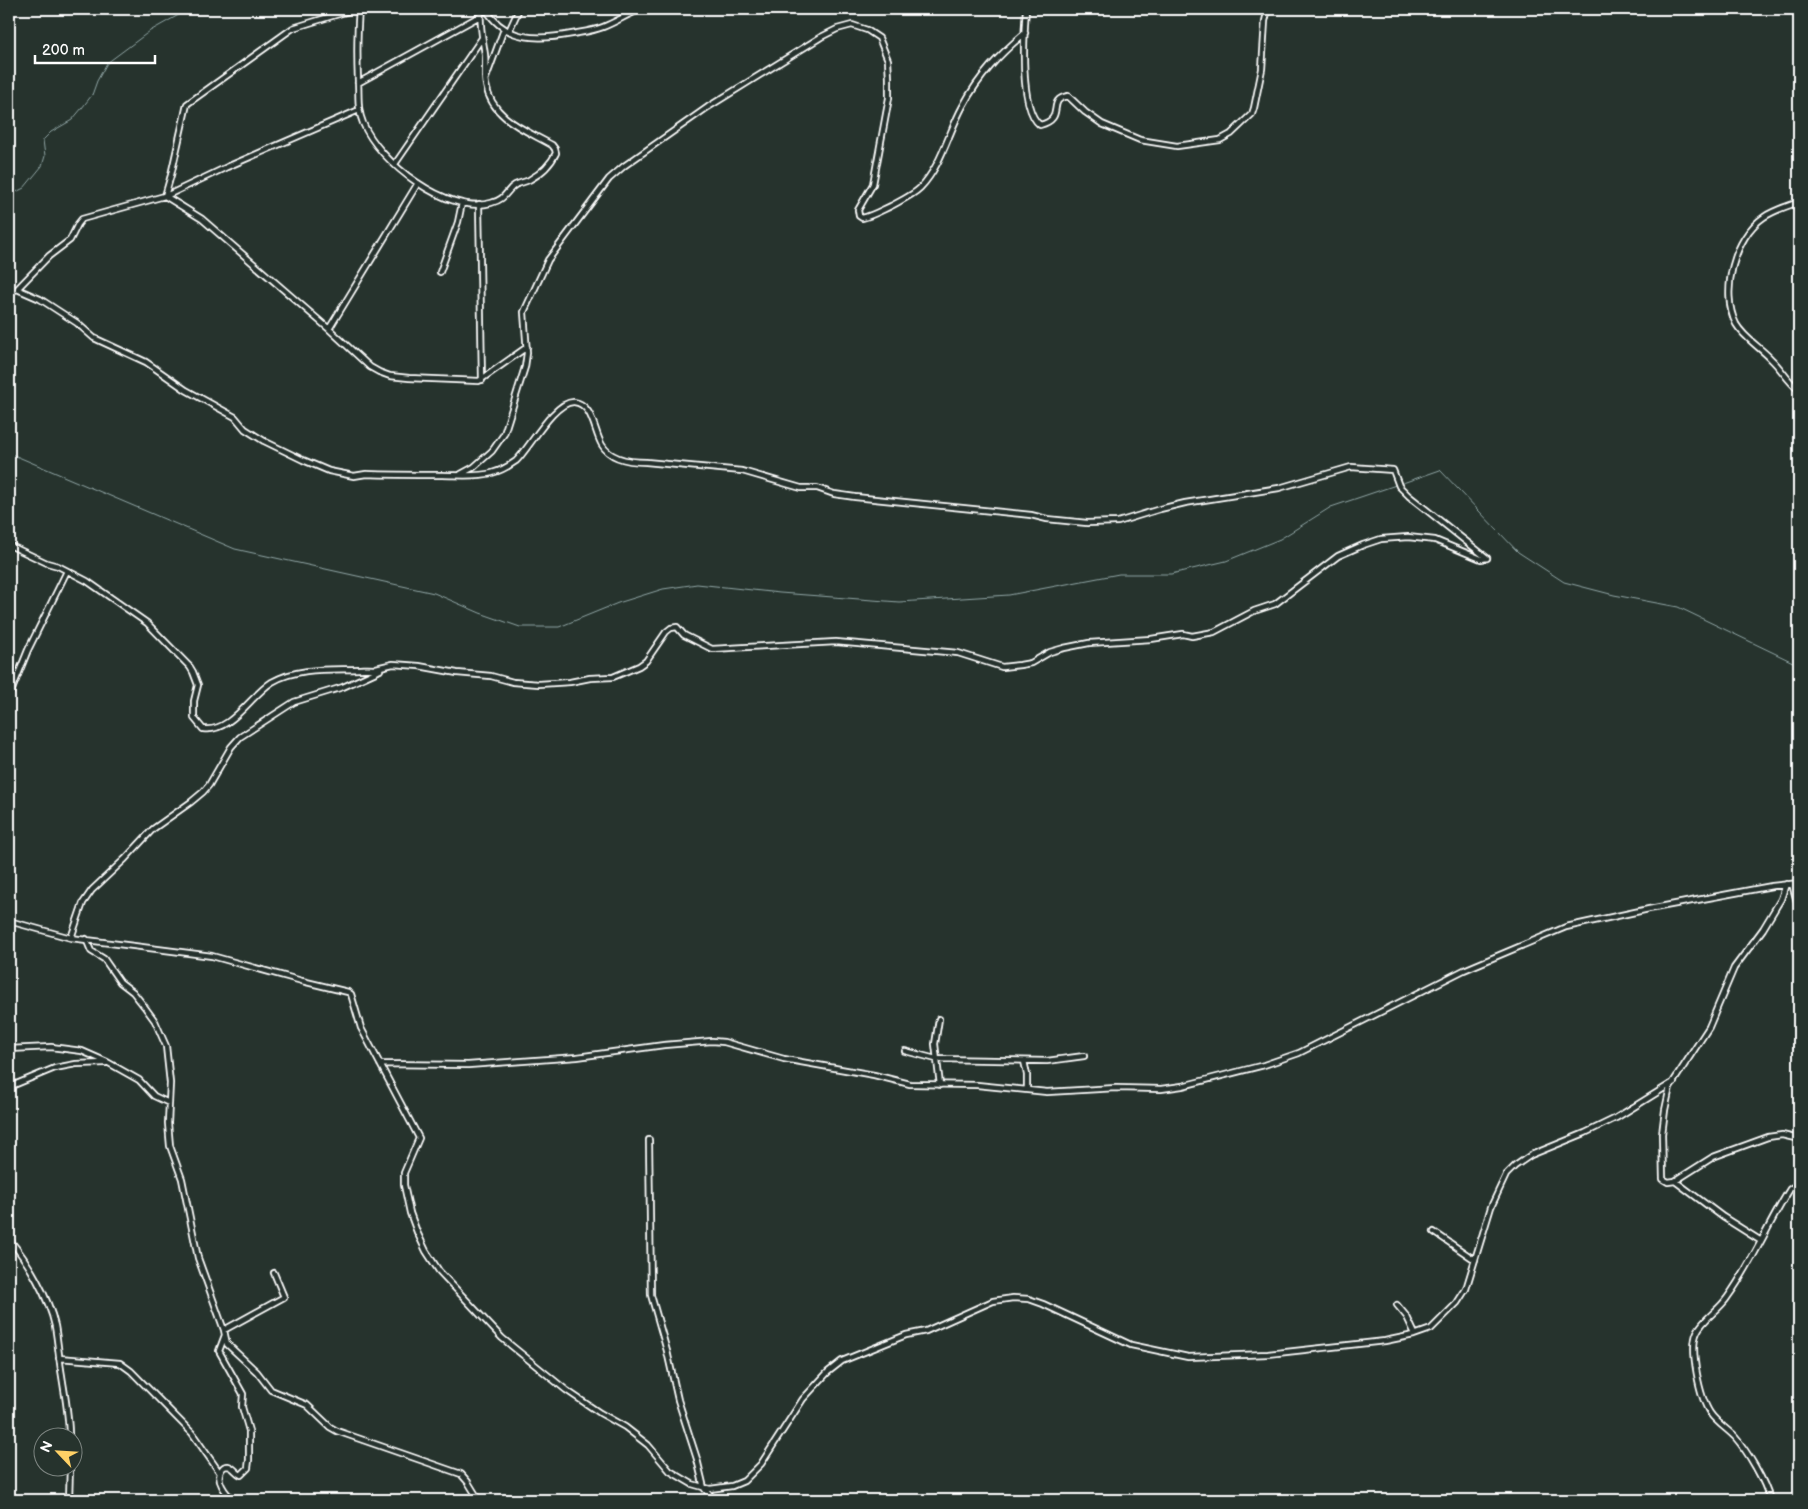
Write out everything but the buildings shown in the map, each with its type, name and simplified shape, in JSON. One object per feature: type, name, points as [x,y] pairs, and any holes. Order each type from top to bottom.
[{"type":"street","points":[[165,196],[187,104],[292,28],[355,9]]},
{"type":"street","points":[[359,9],[356,48],[359,110],[363,123],[372,139],[386,156],[418,182],[443,197],[462,203],[479,204],[490,203],[504,198],[514,186],[532,178],[548,165],[556,153],[552,145],[507,120],[489,96],[485,82],[485,54],[480,16],[481,9]]},
{"type":"street","points":[[486,9],[500,26],[507,30],[524,36],[556,37],[602,27],[641,9]]},
{"type":"street","points":[[485,82],[507,30],[519,9]]},
{"type":"street","points":[[1026,9],[1024,73],[1032,114],[1040,125],[1051,121],[1054,117],[1057,101],[1062,97],[1068,96],[1102,124],[1140,140],[1177,146],[1220,140],[1231,134],[1252,114],[1262,69],[1265,21],[1268,9]]},
{"type":"street","points":[[358,83],[480,16]]},
{"type":"street","points":[[457,475],[474,467],[499,443],[508,422],[525,367],[528,347],[524,312],[548,260],[609,180],[624,166],[708,107],[821,37],[837,29],[852,25],[879,38],[888,60],[889,98],[873,184],[858,210],[859,216],[862,218],[868,217],[893,205],[919,189],[943,152],[962,107],[982,77],[1002,52],[1024,33]]},
{"type":"street","points":[[395,164],[482,38]]},
{"type":"street","points":[[9,292],[17,289],[49,256],[70,240],[82,219],[165,196],[359,110]]},
{"type":"street","points":[[329,329],[418,182]]},
{"type":"street","points":[[165,196],[202,219],[371,368],[383,374],[418,378],[482,380],[528,347]]},
{"type":"street","points":[[1799,202],[1765,216],[1747,233],[1732,266],[1729,294],[1736,323],[1777,365],[1792,385],[1799,390]]},
{"type":"street","points":[[440,272],[458,222],[462,203]]},
{"type":"street","points":[[479,204],[482,380]]},
{"type":"street","points":[[17,289],[54,307],[94,338],[146,362],[186,390],[235,417],[245,429],[264,441],[330,471],[354,476],[366,474],[457,475],[492,473],[516,461],[543,425],[562,406],[574,402],[579,404],[591,416],[602,446],[618,458],[632,462],[736,470],[801,488],[818,488],[834,494],[1031,515],[1047,519],[1087,523],[1118,522],[1185,503],[1278,488],[1351,467],[1393,470],[1400,486],[1409,496],[1487,558],[1481,559],[1435,540],[1422,538],[1381,539],[1338,556],[1275,604],[1254,611],[1214,632],[1192,636],[1183,634],[1151,639],[1089,643],[1050,652],[1031,663],[1020,666],[1002,667],[958,653],[836,642],[712,649],[684,635],[677,628],[671,628],[666,632],[646,661],[613,677],[539,684],[513,682],[491,676],[457,673],[427,666],[393,664],[376,668],[380,670]]},
{"type":"street","points":[[9,545],[87,581],[147,623],[190,667],[198,685],[194,701],[194,718],[203,729],[211,729],[221,725],[241,712],[272,683],[287,676],[320,670],[380,670]]},
{"type":"street","points":[[9,698],[28,650],[66,571]]},
{"type":"street","points":[[71,938],[84,903],[92,890],[125,860],[153,829],[203,792],[231,747],[240,737],[294,702],[343,687],[380,670]]},
{"type":"street","points":[[380,1064],[468,1066],[577,1057],[664,1045],[712,1041],[724,1042],[784,1060],[858,1072],[910,1084],[978,1085],[1047,1092],[1116,1088],[1162,1089],[1264,1066],[1299,1053],[1464,970],[1566,927],[1649,909],[1799,883]]},
{"type":"street","points":[[1789,884],[1799,909]]},
{"type":"street","points":[[1789,884],[1763,929],[1734,968],[1709,1028],[1670,1087],[1662,1134],[1663,1179],[1668,1182],[1675,1181],[1712,1157],[1768,1137],[1782,1135],[1799,1139]]},
{"type":"street","points":[[9,922],[71,938],[212,956],[348,992],[353,997],[355,1012],[361,1028],[419,1138],[404,1173],[404,1185],[410,1213],[417,1232],[439,1271],[502,1338],[548,1376],[648,1445],[670,1471],[692,1484],[710,1489],[732,1486],[744,1481],[753,1473],[761,1464],[803,1399],[828,1372],[842,1361],[906,1335],[926,1331],[993,1301],[1012,1298],[1029,1299],[1131,1344],[1188,1357],[1248,1355],[1385,1341],[1415,1334],[1430,1328],[1456,1303],[1466,1290],[1491,1208],[1506,1175],[1531,1155],[1616,1118],[1674,1082]]},
{"type":"street","points":[[86,939],[91,951],[104,959],[120,982],[133,992],[158,1028],[167,1050],[170,1084],[168,1123],[170,1146],[182,1179],[198,1258],[225,1333],[227,1344],[257,1372],[266,1385],[276,1394],[307,1405],[330,1427],[337,1431],[460,1474],[468,1482],[479,1500]]},
{"type":"street","points":[[938,1019],[935,1036],[940,1085]]},
{"type":"street","points":[[9,1049],[59,1047],[82,1051],[107,1062],[139,1080],[156,1098],[169,1103]]},
{"type":"street","points":[[905,1051],[936,1059],[1048,1061],[1084,1056]]},
{"type":"street","points":[[1024,1061],[1028,1075],[1026,1089]]},
{"type":"street","points":[[9,1087],[55,1068],[76,1064],[107,1062]]},
{"type":"street","points":[[649,1140],[651,1294],[678,1400],[704,1488],[714,1500]]},
{"type":"street","points":[[1675,1181],[1723,1217],[1761,1241]]},
{"type":"street","points":[[1770,1500],[1767,1490],[1735,1438],[1710,1413],[1703,1396],[1694,1357],[1694,1342],[1697,1331],[1727,1299],[1744,1272],[1790,1189],[1799,1183]]},
{"type":"street","points":[[1434,1232],[1475,1260]]},
{"type":"street","points":[[9,1239],[21,1254],[49,1308],[54,1324],[68,1410],[69,1426]]},
{"type":"street","points":[[234,1500],[225,1490],[220,1479],[220,1473],[222,1468],[226,1466],[230,1466],[241,1474],[248,1468],[249,1431],[242,1407],[243,1394],[219,1351],[225,1333],[284,1298],[274,1273]]},
{"type":"street","points":[[1397,1305],[1407,1317],[1415,1334]]},
{"type":"street","points":[[59,1358],[120,1363],[131,1370],[192,1433],[220,1473]]},
{"type":"street","points":[[69,1500],[70,1476]]},
{"type":"waterway","points":[[9,198],[24,188],[42,166],[45,156],[43,140],[51,132],[72,120],[82,108],[92,95],[107,63],[150,31],[184,12],[185,9]]},
{"type":"waterway","points":[[9,453],[235,549],[434,593],[480,613],[520,627],[559,627],[618,603],[663,589],[697,584],[780,593],[899,602],[1009,595],[1119,574],[1171,574],[1226,561],[1280,539],[1331,507],[1396,485]]},
{"type":"waterway","points":[[1400,484],[1440,470],[1518,552],[1564,582],[1614,595],[1678,607],[1799,665]]}]
